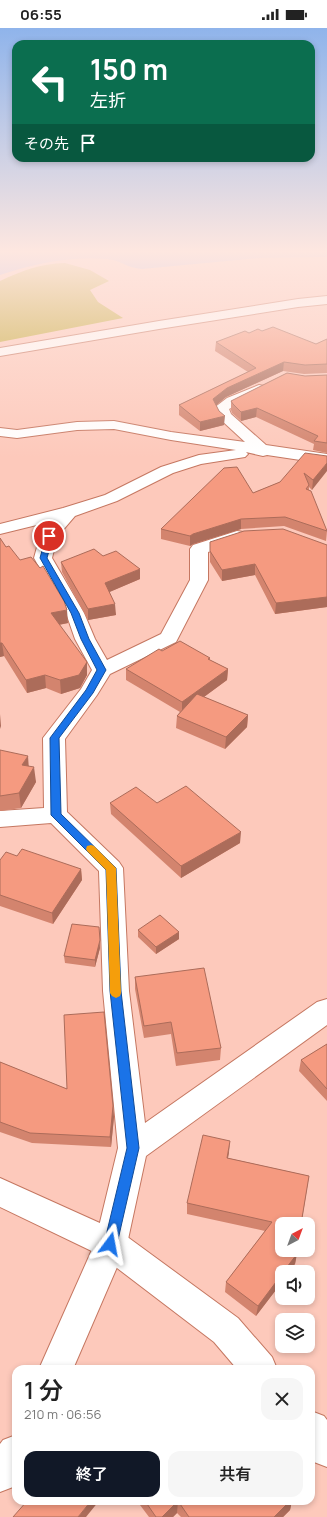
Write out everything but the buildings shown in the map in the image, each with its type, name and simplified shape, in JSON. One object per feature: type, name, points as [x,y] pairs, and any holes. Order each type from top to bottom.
[{"type":"street","points":[[0,352],[189,319]]},
{"type":"street","points":[[263,451],[225,416],[221,408],[232,401],[273,382]]},
{"type":"street","points":[[0,432],[17,434],[77,426],[114,425],[263,451],[327,459]]},
{"type":"street","points":[[0,529],[69,512],[111,498],[166,470],[199,460],[263,451]]},
{"type":"street","points":[[69,512],[49,536],[43,558],[75,613],[85,639],[102,670]]},
{"type":"street","points":[[58,1365],[110,1244],[133,1148],[116,991],[111,868],[56,815],[54,738],[90,691],[102,670],[169,638],[199,580],[198,549],[241,535],[255,534]]},
{"type":"street","points":[[0,820],[56,815]]},
{"type":"street","points":[[133,1148],[327,1010]]},
{"type":"street","points":[[0,1192],[110,1244],[226,1330],[257,1365]]},
{"type":"street","points":[[315,1434],[327,1449]]},
{"type":"street","points":[[0,1474],[12,1458]]},
{"type":"shaded area","points":[[0,319],[115,319],[0,342]]},
{"type":"slow traffic","points":[[91,849],[111,868],[116,993]]},
{"type":"route","points":[[49,536],[43,558],[48,569],[75,613],[85,639],[102,670],[90,691],[54,738],[56,815],[111,868],[116,991],[133,1148],[110,1244]]}]
